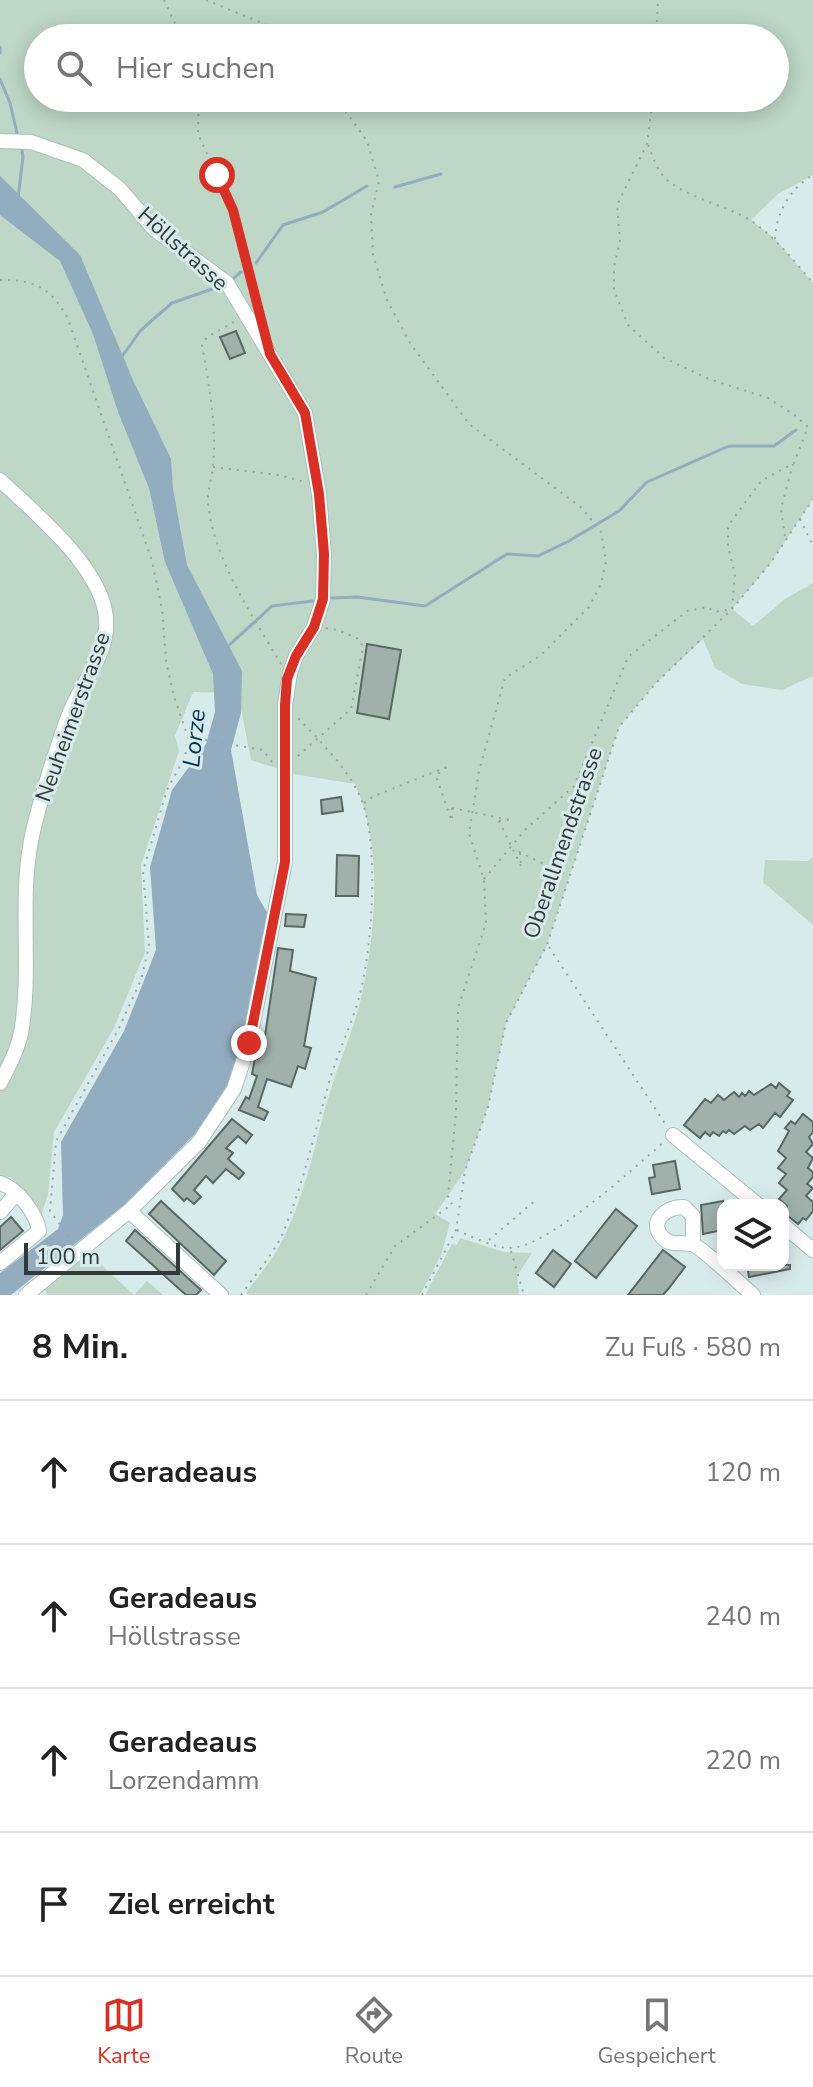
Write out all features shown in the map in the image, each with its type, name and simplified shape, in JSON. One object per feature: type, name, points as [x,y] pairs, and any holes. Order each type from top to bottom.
[{"type":"street","name":"Höllstrasse","points":[[0,141],[31,142],[83,160],[120,189],[154,229],[227,283],[253,314],[305,413],[318,485],[324,554],[323,599],[314,627],[296,656],[290,673],[285,705],[285,862],[249,1043],[234,1089],[199,1142],[129,1211],[34,1292]]},
{"type":"street","name":"Neuheimerstrasse","points":[[0,480],[73,554],[91,577],[102,600],[107,625],[99,659],[69,714],[33,830],[26,885],[20,1034],[13,1059],[0,1083]]},
{"type":"street","points":[[673,1135],[751,1199]]},
{"type":"street","points":[[0,1183],[5,1183],[44,1216],[39,1231],[0,1263]]},
{"type":"street","points":[[0,1212],[16,1194]]},
{"type":"street","points":[[129,1211],[221,1295]]},
{"type":"street","points":[[789,1230],[813,1250]]},
{"type":"street","points":[[693,1244],[753,1295]]},
{"type":"path","points":[[164,0],[175,24]]},
{"type":"path","points":[[206,0],[264,24]]},
{"type":"path","points":[[657,24],[658,0]]},
{"type":"path","points":[[199,112],[198,134],[233,210],[253,314],[207,337],[202,345],[212,403],[213,467],[207,500],[212,524],[236,589],[283,667],[290,673]]},
{"type":"path","points":[[346,112],[367,141],[379,181],[371,215],[373,255],[387,300],[410,343],[469,424],[582,508],[598,528],[606,561],[601,584],[589,607],[540,656],[505,678],[479,771],[469,833],[484,880],[486,923],[458,1008],[456,1112],[448,1196],[452,1204],[458,1206]]},
{"type":"path","points":[[651,112],[647,144],[617,205],[620,241],[614,267],[614,290],[628,325],[664,358],[709,379],[768,398],[808,427],[813,427]]},
{"type":"path","points":[[647,144],[661,175],[695,197],[732,210],[775,239],[813,283]]},
{"type":"path","points":[[775,239],[776,223],[785,201],[813,175]]},
{"type":"path","points":[[0,280],[35,283],[57,299],[68,319],[152,561],[162,609],[166,661],[188,737],[185,757],[167,790],[143,871],[149,946],[141,980],[118,1030],[56,1141],[44,1216],[81,1250]]},
{"type":"path","points":[[785,538],[781,509],[808,427]]},
{"type":"path","points":[[484,880],[525,830],[574,786],[628,657],[687,611],[707,607],[715,612],[732,609],[735,575],[728,547],[728,526],[761,481],[794,463]]},
{"type":"path","points":[[213,467],[279,475],[318,485]]},
{"type":"path","name":"Oberallmendstrasse","points":[[422,1295],[456,1230],[465,1171],[488,1107],[506,1023],[547,945],[619,727],[656,683],[732,609],[770,564],[813,499]]},
{"type":"path","points":[[800,519],[813,546]]},
{"type":"path","points":[[314,627],[338,630],[359,639],[363,647],[351,709],[318,739]]},
{"type":"path","points":[[241,1295],[280,1238],[304,1178],[327,1087],[359,996],[371,885],[370,846],[363,804],[318,739],[285,705]]},
{"type":"path","points":[[188,737],[244,749]]},
{"type":"path","points":[[363,804],[374,796],[447,767],[436,776],[452,822],[452,808],[510,820],[499,821],[521,866],[519,852],[570,876]]},
{"type":"path","points":[[456,1230],[496,1246],[510,1248],[536,1242],[611,1187],[673,1135],[547,945]]},
{"type":"path","points":[[488,1241],[537,1199]]},
{"type":"path","points":[[366,1295],[395,1246],[452,1204]]},
{"type":"path","points":[[510,1248],[524,1295]]},
{"type":"green space","points":[[0,0],[813,0],[813,175],[778,194],[751,220],[775,239],[813,283],[813,499],[770,564],[732,609],[753,626],[785,599],[813,583],[813,676],[782,690],[742,684],[715,668],[703,639],[656,683],[619,727],[547,945],[506,1023],[488,1107],[465,1171],[435,1214],[450,1223],[441,1255],[420,1295],[246,1293],[280,1244],[305,1184],[330,1092],[362,994],[371,942],[374,888],[370,833],[355,784],[294,774],[251,760],[238,693],[193,692],[175,736],[179,751],[141,865],[145,952],[114,1028],[54,1132],[48,1194],[41,1216],[11,1177],[0,1177]]},
{"type":"green space","points":[[813,857],[813,925],[763,882],[765,860],[808,861]]},
{"type":"green space","points":[[460,1238],[504,1252],[532,1253],[517,1276],[519,1295],[425,1295],[452,1244],[457,1245]]},
{"type":"green space","points":[[87,1252],[134,1295],[48,1295],[45,1290],[47,1285],[87,1256]]},
{"type":"green space","points":[[147,1281],[163,1295],[134,1295]]},
{"type":"water","points":[[0,176],[80,255],[133,380],[171,459],[173,489],[187,565],[242,671],[241,713],[231,750],[257,895],[268,914],[243,1045],[227,1090],[200,1129],[124,1205],[11,1295],[0,1295],[0,1273],[58,1229],[63,1215],[61,1142],[124,1031],[156,950],[150,867],[172,790],[206,744],[215,712],[213,674],[165,562],[149,488],[118,412],[93,334],[60,261],[0,215]]},
{"type":"building","points":[[236,331],[245,353],[230,359],[220,337]]},
{"type":"building","points":[[367,644],[401,650],[389,719],[357,713]]},
{"type":"building","points":[[341,797],[343,811],[322,814],[321,800]]},
{"type":"building","points":[[337,855],[359,856],[358,896],[336,896]]},
{"type":"building","points":[[286,914],[306,915],[304,927],[285,926]]},
{"type":"building","points":[[278,948],[293,950],[290,971],[316,978],[304,1046],[311,1048],[305,1069],[298,1066],[291,1087],[267,1079],[258,1107],[268,1112],[264,1120],[239,1110],[246,1097],[249,1099],[257,1076],[252,1074],[265,1036]]},
{"type":"building","points":[[779,1083],[790,1092],[787,1096],[793,1100],[780,1117],[775,1113],[763,1128],[759,1124],[750,1130],[745,1126],[734,1134],[729,1130],[719,1136],[713,1132],[710,1136],[705,1132],[700,1138],[684,1125],[705,1099],[711,1103],[718,1095],[724,1100],[734,1092],[739,1097],[749,1091],[754,1095],[771,1084],[776,1088]]},
{"type":"building","points":[[803,1114],[813,1122],[813,1132],[809,1137],[813,1144],[806,1152],[813,1158],[808,1168],[813,1172],[813,1177],[807,1184],[813,1188],[806,1196],[813,1202],[813,1211],[798,1224],[789,1217],[789,1199],[779,1199],[787,1190],[779,1183],[786,1174],[778,1168],[786,1158],[778,1151],[789,1131],[785,1128],[791,1121],[795,1124]]},
{"type":"building","points":[[232,1119],[252,1135],[246,1143],[238,1136],[226,1148],[233,1153],[228,1159],[244,1173],[239,1179],[226,1169],[213,1183],[206,1176],[194,1190],[201,1197],[194,1204],[187,1198],[184,1201],[172,1189]]},
{"type":"building","points":[[675,1161],[680,1189],[652,1194],[649,1178],[655,1177],[653,1165]]},
{"type":"building","points":[[161,1201],[226,1261],[214,1275],[149,1214]]},
{"type":"building","points":[[717,1202],[717,1231],[703,1234],[701,1205]]},
{"type":"building","points":[[616,1209],[637,1226],[596,1278],[575,1261]]},
{"type":"building","points":[[11,1217],[23,1231],[0,1250],[0,1227]]},
{"type":"building","points":[[135,1230],[201,1290],[196,1295],[186,1295],[126,1241]]},
{"type":"building","points":[[553,1250],[571,1264],[554,1287],[536,1273]]},
{"type":"building","points":[[663,1250],[685,1267],[669,1288],[663,1295],[628,1295]]},
{"type":"building","points":[[748,1271],[780,1271],[749,1277]]},
{"type":"waterway","points":[[0,47],[0,53]]},
{"type":"waterway","points":[[0,79],[17,133]]},
{"type":"waterway","points":[[18,198],[22,150]]},
{"type":"waterway","points":[[395,187],[441,174]]},
{"type":"waterway","points":[[256,263],[283,225],[323,212],[367,186]]},
{"type":"waterway","points":[[234,278],[241,272]]},
{"type":"waterway","points":[[121,358],[141,330],[172,303],[218,287]]},
{"type":"waterway","points":[[332,598],[357,597],[425,606],[507,554],[538,556],[569,541],[619,511],[647,482],[729,446],[774,446],[796,430]]},
{"type":"waterway","points":[[226,648],[272,606],[313,601]]},
{"type":"route","points":[[217,175],[233,210],[270,354],[305,413],[319,494],[324,554],[323,599],[314,627],[296,656],[287,679],[285,862],[249,1043]]},
{"type":"water label","name":"Lorze","points":[[194,738]]}]
